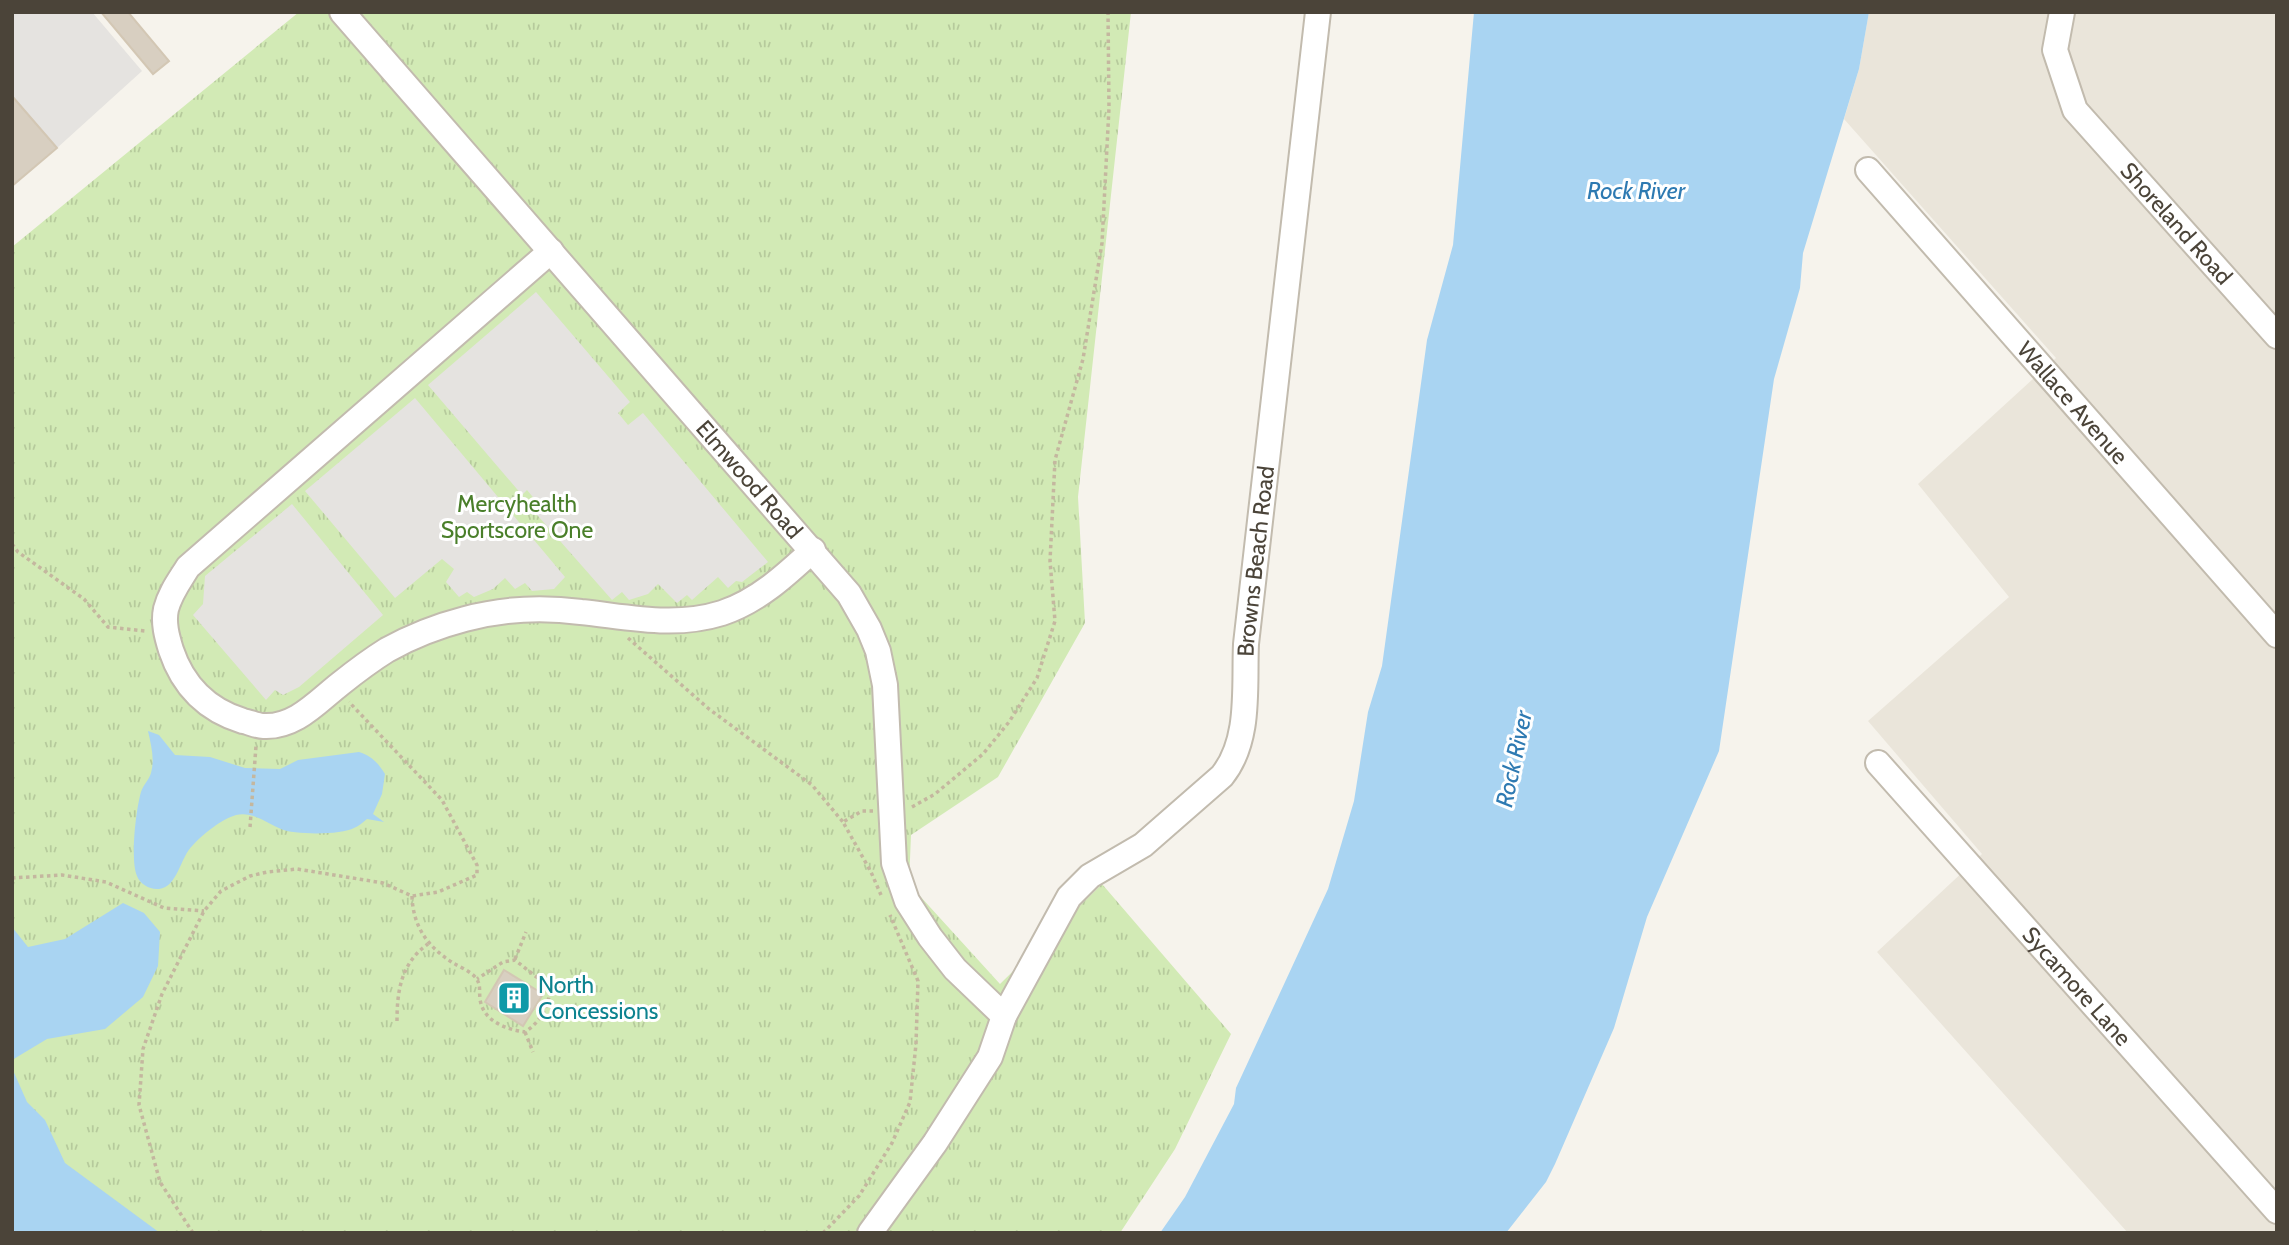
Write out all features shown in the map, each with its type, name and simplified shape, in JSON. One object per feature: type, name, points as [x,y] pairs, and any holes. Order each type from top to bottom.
[{"type":"street","name":"Elmwood Road","points":[[342,12],[849,594],[869,629],[878,652],[885,685],[894,863],[907,901],[955,969],[1004,1016]]},
{"type":"street","name":"Browns Beach Road","points":[[870,1233],[936,1143],[990,1057],[1004,1016],[1069,897],[1090,876],[1143,845],[1222,776],[1233,762],[1241,737],[1247,644],[1318,12]]},
{"type":"street","name":"Shoreland Road","points":[[2062,12],[2055,50],[2076,110],[2277,336]]},
{"type":"street","name":"Wallace Avenue","points":[[1868,170],[2277,635]]},
{"type":"street","points":[[551,251],[188,567],[172,593],[166,611],[166,633],[176,666],[194,693],[212,708],[229,717],[263,726],[284,724],[307,713],[338,686],[386,651],[430,630],[467,618],[506,611],[539,609],[657,622],[680,621],[723,612],[759,594],[781,580],[813,550]]},
{"type":"street","name":"Sycamore Lane","points":[[1878,763],[2277,1211]]},
{"type":"path","points":[[843,822],[862,811],[914,806],[935,794],[983,754],[1009,722],[1037,678],[1055,621],[1050,561],[1055,460],[1083,359],[1102,243],[1109,108],[1108,12]]},
{"type":"path","points":[[12,544],[15,552],[84,599],[108,627],[166,633]]},
{"type":"path","points":[[627,637],[709,709],[812,785],[843,822],[881,896]]},
{"type":"path","points":[[193,1233],[160,1182],[139,1105],[143,1049],[162,994],[204,911],[221,891],[250,876],[267,872],[297,869],[383,883],[412,896],[439,892],[477,874],[477,865],[442,800],[345,698]]},
{"type":"path","points":[[250,827],[256,756]]},
{"type":"path","points":[[12,878],[62,875],[106,883],[164,908],[204,911]]},
{"type":"path","points":[[412,896],[412,908],[419,930],[428,944],[474,975],[480,985],[480,1002],[489,1020],[512,1030],[525,1032],[532,1027],[548,1003],[550,992],[544,983],[515,960],[503,962],[477,979]]},
{"type":"path","points":[[823,1233],[859,1196],[892,1143],[910,1102],[916,1044],[918,981],[887,908]]},
{"type":"path","points":[[515,960],[526,932]]},
{"type":"path","points":[[397,1021],[397,994],[405,971],[419,950],[428,944]]},
{"type":"path","points":[[550,992],[570,989]]},
{"type":"path","points":[[525,1032],[533,1052]]},
{"type":"shaded area","points":[[12,12],[92,12],[142,71],[57,148],[14,98],[12,99]]},
{"type":"shaded area","points":[[1869,12],[2277,12],[2277,1233],[2128,1233],[1877,952],[1982,854],[1868,721],[2009,597],[1918,484],[2056,358],[1844,119],[1859,69]]},
{"type":"shaded area","points":[[536,292],[630,402],[618,413],[628,425],[643,413],[768,562],[742,582],[736,581],[728,588],[718,577],[692,600],[687,595],[677,603],[658,584],[648,594],[629,600],[622,592],[612,600],[531,508],[537,502],[527,490],[522,495],[428,385]]},
{"type":"shaded area","points":[[415,398],[565,577],[554,589],[532,591],[525,583],[515,589],[505,578],[493,589],[474,597],[467,592],[459,597],[446,582],[454,569],[442,559],[395,598],[305,491]]},
{"type":"shaded area","points":[[292,504],[383,615],[299,687],[283,695],[275,690],[266,700],[193,615],[203,604],[205,576]]},
{"type":"green space","name":"Mercyhealth Sportscore One","points":[[299,12],[1131,12],[1078,497],[1085,623],[998,777],[911,835],[909,884],[1000,984],[1102,884],[1231,1034],[1175,1149],[1120,1233],[12,1233],[12,247]]},
{"type":"water","name":"Rock River","points":[[1474,12],[1869,12],[1859,69],[1803,253],[1800,288],[1774,379],[1719,751],[1647,917],[1614,1028],[1555,1164],[1546,1182],[1506,1233],[1160,1233],[1185,1197],[1234,1104],[1236,1088],[1328,889],[1354,801],[1368,712],[1382,666],[1427,340],[1453,245]]},
{"type":"water","points":[[148,731],[159,735],[175,755],[210,757],[245,768],[280,769],[298,760],[359,752],[374,760],[385,774],[382,794],[373,814],[384,822],[367,819],[348,830],[307,833],[287,831],[254,816],[236,815],[213,827],[193,845],[170,883],[159,889],[149,887],[140,882],[137,876],[134,847],[139,800],[152,768]]},
{"type":"water","points":[[123,903],[144,913],[160,932],[158,966],[143,997],[105,1029],[47,1039],[12,1060],[12,927],[28,947],[65,939]]},
{"type":"water","points":[[12,1068],[27,1102],[45,1120],[65,1163],[160,1233],[12,1233]]},
{"type":"building","points":[[101,12],[128,12],[169,61],[153,74]]},
{"type":"building","points":[[12,96],[57,148],[12,186]]},
{"type":"building","name":"North Concessions","points":[[504,970],[543,994],[523,1026],[485,1002]]},
{"type":"place","name":"North Concessions","points":[[514,998]]}]
